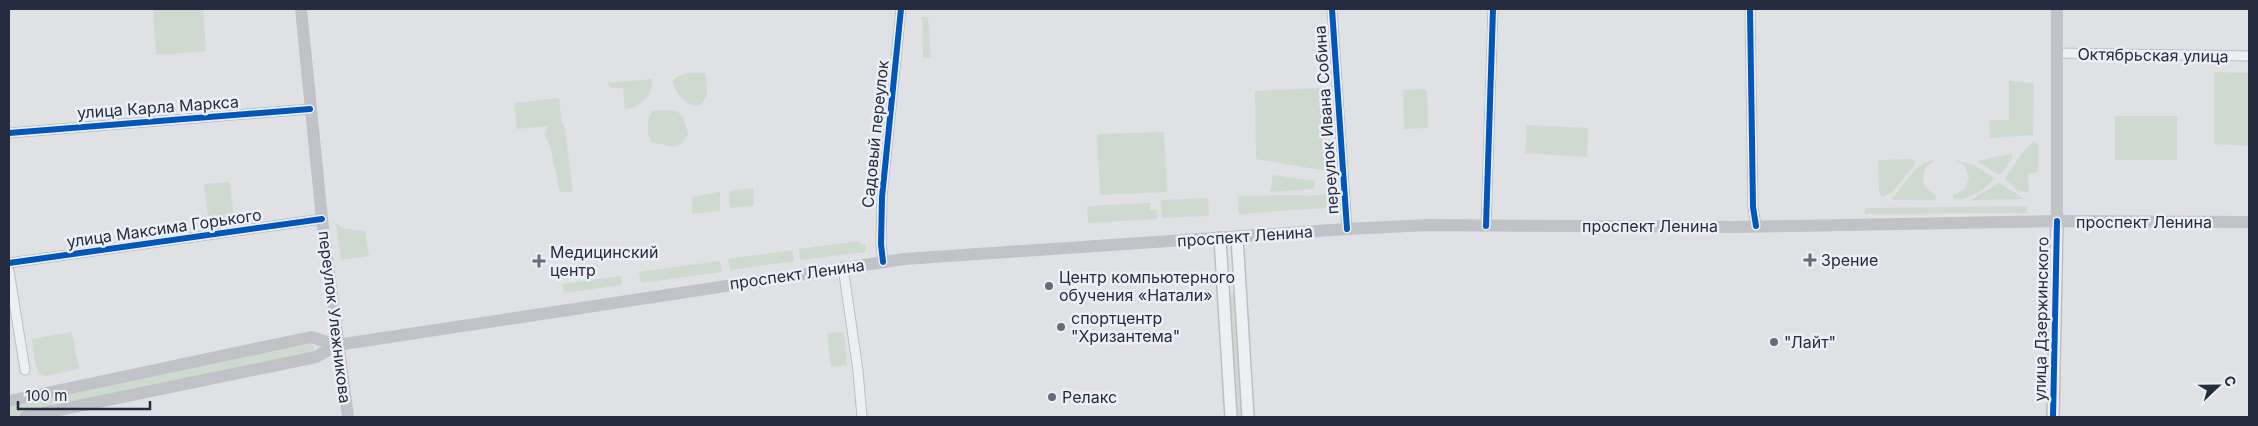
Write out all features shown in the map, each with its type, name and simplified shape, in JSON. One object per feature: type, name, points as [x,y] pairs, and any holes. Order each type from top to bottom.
[{"type":"main road","name":"переулок Улежникова","points":[[301,9],[322,220],[348,417]]},
{"type":"main road","name":"улица Дзержинского","points":[[2057,9],[2057,221]]},
{"type":"main road","name":"проспект Ленина","points":[[25,417],[52,414],[319,356],[337,345],[843,267],[972,254],[1428,225],[1756,226],[2057,221],[2249,222]]},
{"type":"main road","name":"проспект Ленина","points":[[9,401],[315,338],[337,345]]},
{"type":"street","name":"Садовый переулок","points":[[883,262],[881,244],[882,197],[901,9]]},
{"type":"street","name":"переулок Ивана Собина","points":[[1332,9],[1347,229]]},
{"type":"street","points":[[1486,226],[1493,9]]},
{"type":"street","points":[[1750,9],[1753,207],[1756,226]]},
{"type":"street","name":"Октябрьская улица","points":[[2057,53],[2249,56]]},
{"type":"street","name":"улица Карла Маркса","points":[[9,133],[310,109]]},
{"type":"street","name":"улица Максима Горького","points":[[9,263],[322,220]]},
{"type":"street","name":"улица Дзержинского","points":[[2053,417],[2054,292],[2057,221]]},
{"type":"street","points":[[1236,237],[1248,417]]},
{"type":"street","points":[[1220,238],[1231,417]]},
{"type":"street","points":[[843,267],[856,354],[862,417]]},
{"type":"street","points":[[9,271],[25,370]]},
{"type":"street","points":[[315,338],[319,356]]},
{"type":"shaded area","points":[[153,9],[203,9],[206,51],[156,55]]},
{"type":"shaded area","points":[[922,17],[928,17],[931,58],[923,58]]},
{"type":"shaded area","points":[[2214,72],[2249,73],[2249,146],[2214,144]]},
{"type":"shaded area","points":[[689,73],[706,73],[707,96],[699,106],[690,104],[682,98],[674,86],[673,81],[676,77]]},
{"type":"shaded area","points":[[652,79],[651,90],[645,100],[636,106],[625,109],[623,88],[610,88],[608,83]]},
{"type":"shaded area","points":[[2009,81],[2034,83],[2033,135],[1990,138],[1989,120],[2009,120]]},
{"type":"shaded area","points":[[1324,88],[1327,171],[1256,159],[1255,91]]},
{"type":"shaded area","points":[[1427,89],[1428,128],[1404,129],[1403,90]]},
{"type":"shaded area","points":[[559,98],[562,124],[556,125],[564,124],[573,192],[560,192],[551,149],[545,136],[548,126],[517,129],[514,103]]},
{"type":"shaded area","points":[[652,111],[677,111],[683,117],[688,134],[682,144],[674,147],[651,142],[648,134],[650,116]]},
{"type":"shaded area","points":[[2115,116],[2177,116],[2177,160],[2115,160]]},
{"type":"shaded area","points":[[1527,125],[1588,128],[1587,157],[1525,153]]},
{"type":"shaded area","points":[[1164,132],[1167,192],[1100,195],[1097,134]]},
{"type":"shaded area","points":[[2034,141],[2038,145],[2038,172],[2028,174],[2029,193],[2017,190],[2005,179],[2021,154]]},
{"type":"shaded area","points":[[2010,154],[2013,156],[2001,174],[1976,161]]},
{"type":"shaded area","points":[[1878,160],[1915,160],[1915,165],[1892,192],[1882,197],[1879,192]]},
{"type":"shaded area","points":[[1935,160],[1926,168],[1923,178],[1926,188],[1936,195],[1935,200],[1892,200],[1916,169]]},
{"type":"shaded area","points":[[1954,160],[1974,165],[1994,178],[1976,194],[1953,200],[1953,195],[1965,189],[1969,177],[1964,165]]},
{"type":"shaded area","points":[[1273,175],[1315,181],[1314,189],[1270,192]]},
{"type":"shaded area","points":[[230,182],[234,221],[209,223],[204,184]]},
{"type":"shaded area","points":[[1999,183],[2025,199],[1971,200]]},
{"type":"shaded area","points":[[753,188],[754,205],[730,208],[729,191]]},
{"type":"shaded area","points":[[720,192],[720,211],[692,214],[692,197]]},
{"type":"shaded area","points":[[1333,193],[1340,194],[1340,207],[1239,214],[1238,196],[1303,195],[1303,197]]},
{"type":"shaded area","points":[[1208,198],[1209,216],[1162,218],[1161,200]]},
{"type":"shaded area","points":[[1150,203],[1150,210],[1157,210],[1157,219],[1088,223],[1087,206]]},
{"type":"shaded area","points":[[2027,206],[2027,213],[1865,214],[1865,208]]},
{"type":"shaded area","points":[[336,223],[343,228],[365,231],[369,256],[341,260]]},
{"type":"shaded area","points":[[860,241],[860,244],[865,244],[865,252],[800,260],[799,249]]},
{"type":"shaded area","points":[[792,250],[794,261],[730,270],[728,259]]},
{"type":"shaded area","points":[[720,261],[722,272],[641,283],[639,272]]},
{"type":"shaded area","points":[[621,276],[622,285],[564,293],[562,284]]},
{"type":"shaded area","points":[[1236,294],[1243,417],[1234,417],[1227,295]]},
{"type":"shaded area","points":[[72,332],[79,369],[45,376],[39,374],[35,362],[32,339]]},
{"type":"shaded area","points":[[844,332],[847,365],[831,367],[827,333]]},
{"type":"shaded area","points":[[312,340],[315,354],[63,407],[60,393]]},
{"type":"shaded area","points":[[56,395],[58,408],[9,417],[9,405]]},
{"type":"cycle path","points":[[883,262],[881,244],[882,197],[901,9]]},
{"type":"cycle path","points":[[1332,9],[1347,229]]},
{"type":"cycle path","points":[[1486,226],[1493,9]]},
{"type":"cycle path","points":[[1750,9],[1753,207],[1756,226]]},
{"type":"cycle path","points":[[9,133],[310,109]]},
{"type":"cycle path","points":[[9,263],[322,219]]},
{"type":"cycle path","points":[[2053,417],[2057,221]]},
{"type":"place","name":"Зрение","points":[[1810,260]]},
{"type":"place","name":"Медицинский центр","points":[[539,261]]},
{"type":"place","name":"Центр компьютерного обучения «Натали»","points":[[1049,286]]},
{"type":"place","name":"спортцентр \"Хризантема\"","points":[[1061,327]]},
{"type":"place","name":"\"Лайт\"","points":[[1774,342]]},
{"type":"place","name":"Релакс","points":[[1052,397]]}]
